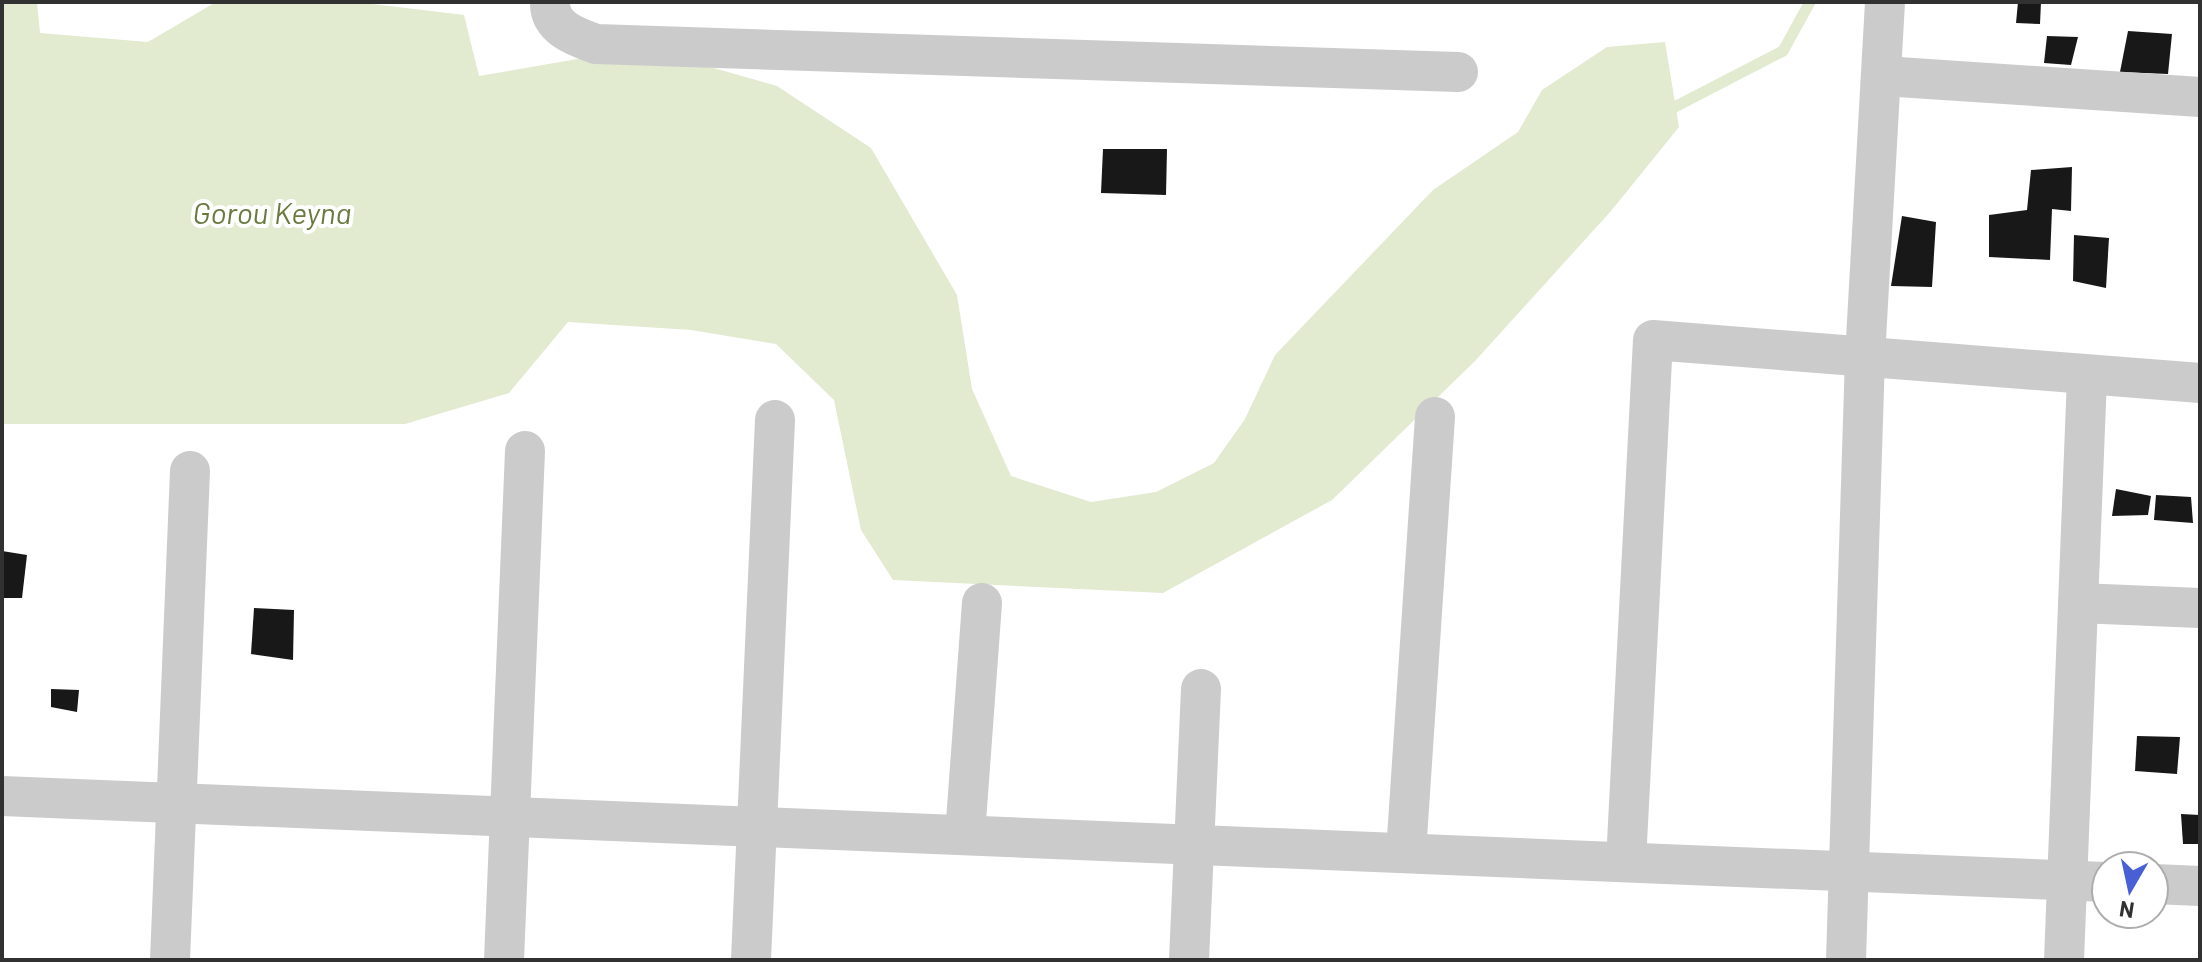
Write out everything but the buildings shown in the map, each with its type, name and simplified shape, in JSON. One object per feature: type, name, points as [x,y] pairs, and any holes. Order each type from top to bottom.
[{"type":"street","points":[[550,2],[549,9],[564,32],[596,44],[1458,72]]},
{"type":"street","points":[[1846,960],[1865,357],[1885,2]]},
{"type":"street","points":[[1883,76],[2200,97]]},
{"type":"street","points":[[1626,862],[1653,340],[2087,377],[2200,383]]},
{"type":"street","points":[[2064,960],[2087,377]]},
{"type":"street","points":[[1406,853],[1435,417]]},
{"type":"street","points":[[751,960],[775,420]]},
{"type":"street","points":[[504,960],[525,451]]},
{"type":"street","points":[[170,960],[190,471]]},
{"type":"street","points":[[965,835],[982,603]]},
{"type":"street","points":[[2078,603],[2200,608]]},
{"type":"street","points":[[1189,960],[1201,689]]},
{"type":"street","points":[[2,796],[2090,881]]},
{"type":"street","points":[[2170,885],[2200,886]]},
{"type":"water","name":"Gorou Keyna","points":[[2,2],[37,2],[40,33],[148,42],[216,2],[356,2],[464,15],[479,76],[589,57],[696,63],[777,86],[871,148],[957,295],[972,389],[1011,476],[1091,502],[1156,492],[1214,463],[1245,419],[1275,355],[1433,190],[1518,132],[1542,90],[1607,47],[1665,42],[1679,127],[1611,211],[1475,361],[1332,500],[1163,593],[893,580],[861,530],[834,400],[776,344],[691,330],[568,322],[509,393],[405,424],[2,424]]},
{"type":"waterway","points":[[1663,113],[1783,51],[1810,2]]}]
